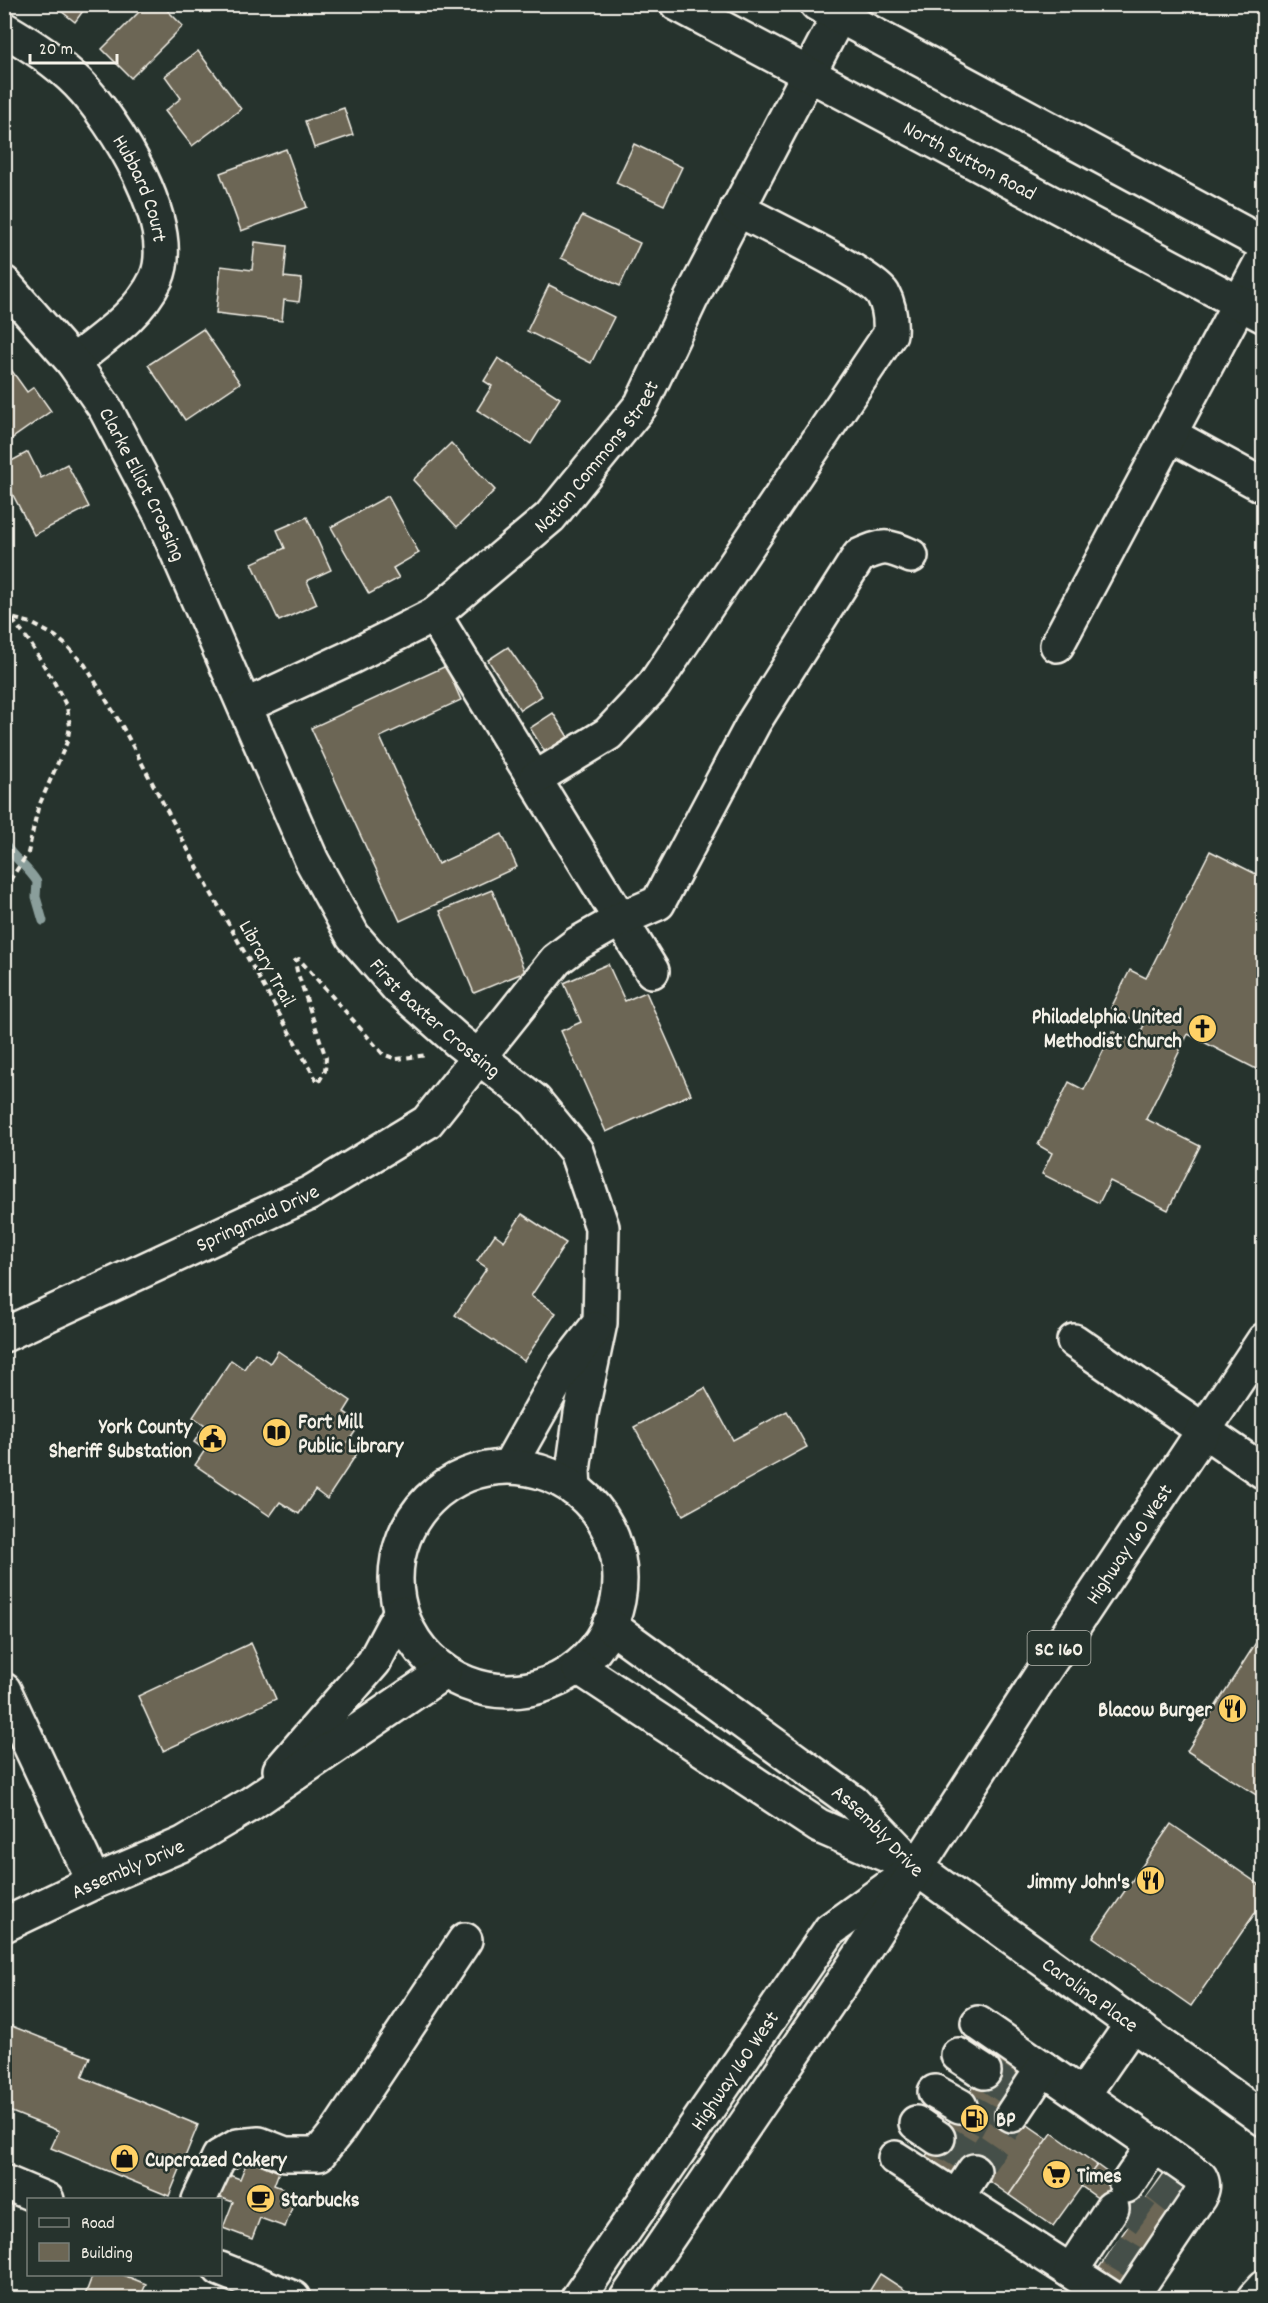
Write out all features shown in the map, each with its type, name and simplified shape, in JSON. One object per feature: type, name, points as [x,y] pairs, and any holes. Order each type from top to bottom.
[{"type":"street","name":"North Sutton Road","points":[[677,4],[1251,309]]},
{"type":"street","name":"Nation Commons Street","points":[[245,706],[350,658],[434,615],[550,517],[641,405],[690,299],[808,74],[833,8]]},
{"type":"street","points":[[833,8],[1263,244]]},
{"type":"street","name":"Hubbard Court","points":[[4,29],[37,48],[90,97],[133,162],[160,225],[161,258],[157,278],[152,287],[132,313],[73,362]]},
{"type":"street","points":[[536,778],[608,734],[654,685],[890,334],[891,317],[882,292],[864,277],[737,209]]},
{"type":"street","points":[[1057,645],[1169,434],[1251,309],[1263,257]]},
{"type":"street","name":"Clarke Elliot Crossing","points":[[4,283],[73,362],[105,408],[161,515],[245,706]]},
{"type":"street","points":[[1169,434],[1263,486]]},
{"type":"street","name":"Springmaid Drive","points":[[4,1335],[316,1190],[427,1122],[556,960],[577,944],[621,919],[658,903],[754,722],[859,556],[880,546],[893,547],[911,556]]},
{"type":"street","points":[[434,615],[536,778],[652,971]]},
{"type":"street","name":"First Baxter Crossing","points":[[245,706],[312,861],[352,936],[398,988],[478,1058],[535,1101],[576,1150],[602,1227],[600,1323],[581,1413],[573,1471],[574,1489]]},
{"type":"street","points":[[509,1466],[563,1370],[600,1323]]},
{"type":"street","name":"Highway 160 West","points":[[627,2298],[860,1956],[1263,1340]]},
{"type":"street","points":[[1074,1341],[1263,1472]]},
{"type":"street","points":[[509,1466],[543,1472],[574,1489],[595,1509],[609,1532],[618,1559],[619,1588],[616,1609],[599,1644],[578,1667],[554,1682],[526,1690],[497,1691],[469,1685],[444,1672],[417,1646],[400,1613],[395,1578],[401,1543],[417,1512],[442,1487],[474,1471],[509,1466]]},
{"type":"street","name":"Assembly Drive","points":[[249,1805],[374,1662],[400,1613]]},
{"type":"street","name":"Assembly Drive","points":[[609,1625],[853,1802],[916,1868]]},
{"type":"street","name":"Assembly Drive","points":[[578,1667],[819,1826],[916,1868]]},
{"type":"street","name":"Assembly Drive","points":[[4,1925],[94,1882],[183,1844],[249,1805],[444,1672]]},
{"type":"street","points":[[4,1690],[94,1882]]},
{"type":"street","name":"Highway 160 West","points":[[578,2298],[830,1930],[916,1868]]},
{"type":"street","name":"Carolina Place","points":[[916,1868],[1263,2119]]},
{"type":"street","points":[[199,2198],[219,2157],[238,2146],[259,2144],[285,2154],[319,2154],[339,2129],[465,1940]]},
{"type":"street","points":[[978,2022],[1083,2095],[1138,2178]]},
{"type":"street","points":[[1083,2095],[1132,2024]]},
{"type":"street","points":[[1015,2101],[1043,2068]]},
{"type":"street","points":[[895,2158],[966,2184],[1071,2271],[1112,2298]]},
{"type":"street","points":[[1131,2298],[1146,2269],[1188,2207],[1203,2190],[1200,2177],[1138,2178]]},
{"type":"street","points":[[1071,2271],[1103,2243],[1138,2178]]},
{"type":"street","points":[[4,2182],[44,2198]]},
{"type":"street","points":[[222,2270],[293,2298]]},
{"type":"street","points":[[1254,2298],[1263,2287]]},
{"type":"path","name":"Library Trail","points":[[4,889],[28,854],[38,808],[67,742],[70,726],[67,707],[54,682],[29,641],[7,616]]},
{"type":"path","name":"Library Trail","points":[[7,616],[31,623],[55,636],[85,665],[122,726],[210,891],[318,1083],[325,1071],[326,1058],[297,972],[295,961],[299,959],[383,1054],[396,1059],[431,1054]]},
{"type":"building","points":[[52,4],[88,4],[75,22]]},
{"type":"building","points":[[147,4],[161,4],[183,26],[131,78],[102,49]]},
{"type":"building","points":[[198,51],[241,109],[192,146],[165,111],[181,98],[165,76]]},
{"type":"building","points":[[344,108],[353,135],[314,148],[305,121]]},
{"type":"building","points":[[634,144],[682,167],[664,205],[616,183]]},
{"type":"building","points":[[286,149],[307,207],[241,231],[220,173]]},
{"type":"building","points":[[582,216],[640,243],[620,286],[561,258]]},
{"type":"building","points":[[255,242],[287,246],[284,277],[302,279],[299,302],[284,300],[282,321],[216,313],[221,266],[252,270]]},
{"type":"building","points":[[549,285],[614,317],[591,363],[527,331]]},
{"type":"building","points":[[203,329],[240,383],[185,420],[148,365]]},
{"type":"building","points":[[498,358],[560,398],[531,444],[477,410],[492,386],[484,381]]},
{"type":"building","points":[[12,371],[27,392],[34,387],[51,411],[4,444],[4,376]]},
{"type":"building","points":[[451,443],[495,490],[457,527],[413,480]]},
{"type":"building","points":[[28,452],[41,478],[67,464],[89,507],[34,535],[4,478],[4,465]]},
{"type":"building","points":[[388,496],[419,553],[393,568],[399,578],[369,594],[331,527]]},
{"type":"building","points":[[307,517],[331,570],[307,581],[317,604],[279,621],[252,563],[285,548],[277,530]]},
{"type":"building","points":[[1264,605],[1264,649],[1258,646],[1263,637],[1258,626],[1259,614]]},
{"type":"building","points":[[508,647],[542,696],[520,710],[488,660]]},
{"type":"building","points":[[446,666],[461,700],[380,737],[438,864],[502,834],[517,867],[400,921],[311,728]]},
{"type":"building","points":[[553,713],[568,737],[545,752],[530,728]]},
{"type":"building","name":"Philadelphia United Methodist Church","points":[[1210,851],[1264,878],[1264,1073],[1188,1034],[1146,1119],[1200,1146],[1168,1210],[1110,1181],[1099,1203],[1042,1174],[1052,1153],[1038,1145],[1069,1082],[1084,1090],[1113,1031],[1135,1043],[1144,1025],[1111,1008],[1130,970],[1146,978]]},
{"type":"building","points":[[492,890],[525,972],[474,993],[440,911]]},
{"type":"building","points":[[608,964],[625,1001],[646,992],[691,1094],[606,1132],[561,1031],[581,1022],[564,983]]},
{"type":"building","points":[[522,1214],[566,1243],[531,1296],[556,1313],[524,1361],[455,1315],[487,1268],[477,1261],[495,1234],[504,1241]]},
{"type":"building","name":"Fort Mill Public Library","points":[[278,1351],[351,1401],[344,1412],[361,1423],[348,1442],[360,1449],[327,1499],[315,1490],[299,1514],[280,1502],[270,1516],[195,1465],[205,1450],[194,1442],[205,1425],[193,1417],[231,1360],[244,1369],[255,1353],[270,1363]]},
{"type":"building","points":[[705,1388],[733,1440],[787,1411],[807,1447],[683,1515],[634,1427]]},
{"type":"building","points":[[1264,1630],[1264,1800],[1187,1751]]},
{"type":"building","points":[[251,1643],[276,1699],[163,1751],[138,1696]]},
{"type":"building","points":[[1171,1824],[1264,1888],[1264,1900],[1191,2006],[1093,1937]]},
{"type":"building","points":[[4,2023],[90,2057],[82,2077],[198,2125],[169,2196],[51,2148],[59,2131],[4,2109]]},
{"type":"building","points":[[1001,2047],[1028,2065],[1000,2106],[1048,2139],[1009,2195],[962,2162],[949,2182],[921,2163]]},
{"type":"building","name":"Times","points":[[1052,2133],[1097,2165],[1053,2226],[1009,2195]]},
{"type":"building","name":"Starbucks","points":[[248,2159],[279,2172],[274,2185],[297,2194],[285,2227],[260,2218],[252,2239],[223,2228],[233,2202],[216,2196],[224,2173],[240,2179]]},
{"type":"building","points":[[1170,2164],[1199,2184],[1119,2298],[1091,2279],[1131,2222],[1081,2186],[1097,2165],[1145,2200]]},
{"type":"building","points":[[4,2226],[11,2229],[4,2246]]},
{"type":"building","points":[[880,2274],[917,2298],[865,2298]]},
{"type":"building","points":[[92,2276],[126,2276],[146,2284],[140,2298],[84,2298]]},
{"type":"waterway","points":[[4,843],[37,882],[36,897],[43,921]]},
{"type":"tunnel","points":[[984,2072],[1011,2090]]},
{"type":"tunnel","points":[[960,2106],[1002,2129]]},
{"type":"tunnel","points":[[974,2171],[1012,2115]]},
{"type":"tunnel","points":[[938,2138],[980,2163]]},
{"type":"tunnel","points":[[1157,2184],[1184,2205]]},
{"type":"tunnel","points":[[1119,2199],[1165,2233]]},
{"type":"tunnel","points":[[1112,2249],[1142,2267]]},
{"type":"place","name":"Philadelphia United Methodist Church","points":[[1203,1028]]},
{"type":"place","name":"Fort Mill Public Library","points":[[277,1433]]},
{"type":"place","name":"York County Sheriff Substation","points":[[213,1438]]},
{"type":"place","name":"Blacow Burger","points":[[1233,1709]]},
{"type":"place","name":"Jimmy John's","points":[[1151,1881]]},
{"type":"place","name":"BP","points":[[975,2119]]},
{"type":"place","name":"Cupcrazed Cakery","points":[[124,2159]]},
{"type":"place","name":"Times","points":[[1056,2175]]},
{"type":"place","name":"Starbucks","points":[[260,2199]]}]
